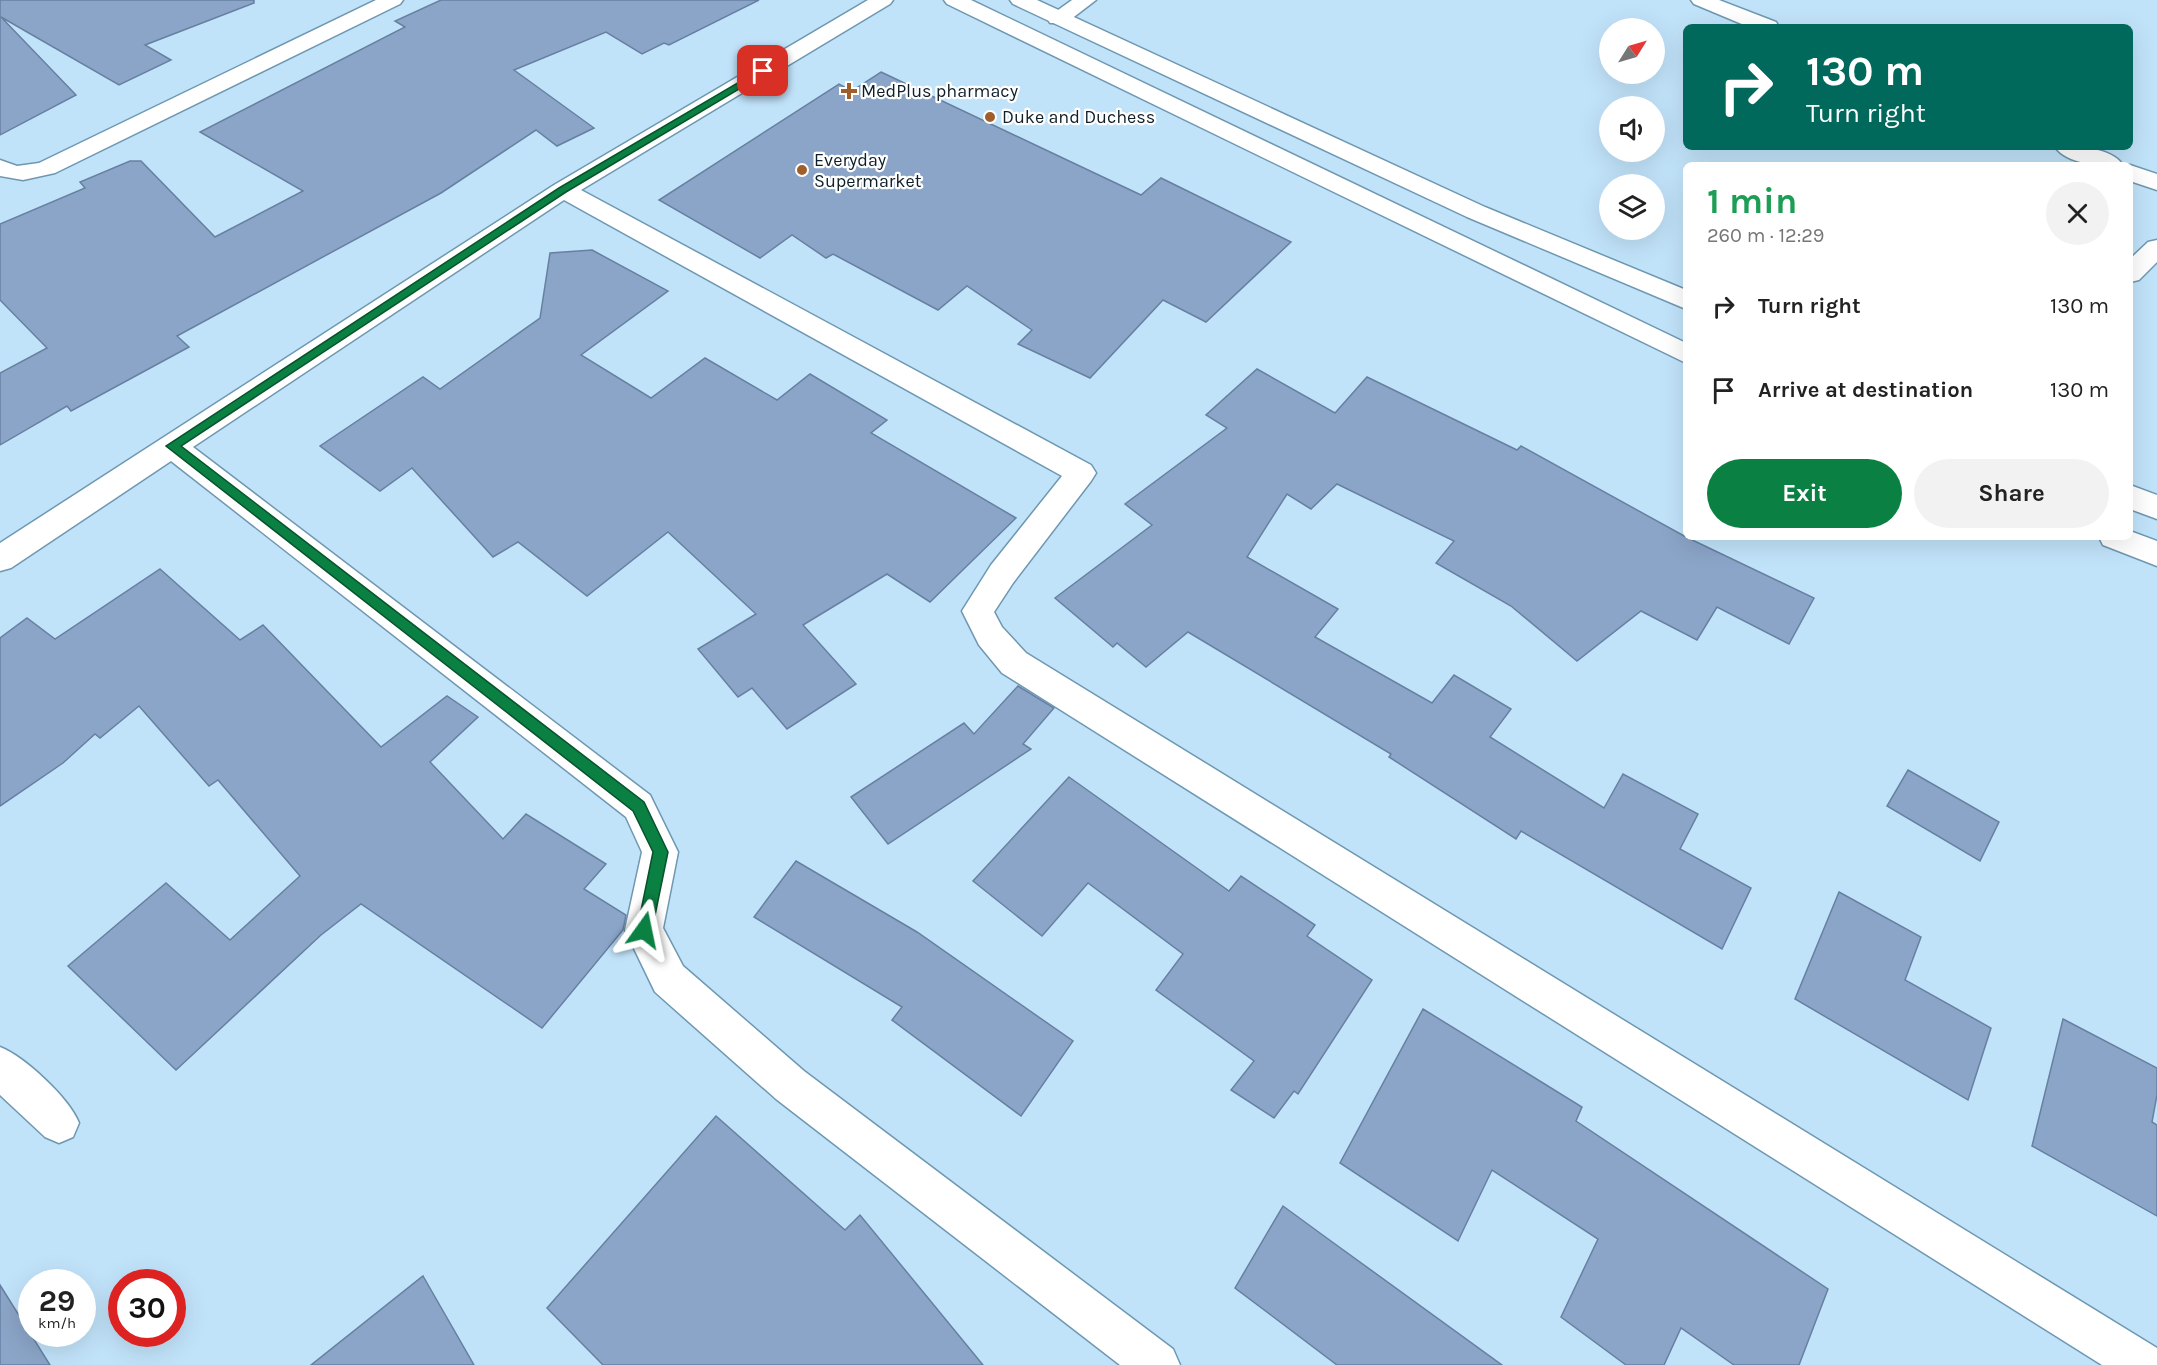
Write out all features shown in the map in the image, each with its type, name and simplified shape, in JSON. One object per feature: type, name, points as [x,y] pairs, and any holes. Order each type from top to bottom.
[{"type":"street","points":[[0,167],[8,173],[47,168],[393,0]]},
{"type":"street","points":[[0,559],[563,190],[883,0]]},
{"type":"street","points":[[954,0],[1683,353]]},
{"type":"street","points":[[1020,0],[1476,212],[1683,299]]},
{"type":"street","points":[[1058,18],[1086,0]]},
{"type":"street","points":[[1701,0],[1761,24]]},
{"type":"street","points":[[2074,150],[2104,162]]},
{"type":"street","points":[[2133,173],[2157,183]]},
{"type":"street","points":[[563,190],[1081,473],[1002,574],[978,611],[990,636],[1014,663],[2143,1365]]},
{"type":"street","points":[[2133,271],[2157,248]]},
{"type":"street","points":[[172,446],[638,806],[660,852],[644,930],[669,979],[790,1084],[1157,1365]]},
{"type":"street","points":[[2133,497],[2157,508]]},
{"type":"street","points":[[2122,540],[2157,554]]},
{"type":"street","points":[[0,1068],[59,1122]]},
{"type":"building","points":[[0,0],[254,0],[254,3],[145,45],[171,60],[119,85],[1,17],[76,95],[0,135]]},
{"type":"building","points":[[441,0],[759,0],[669,45],[664,43],[642,54],[606,32],[514,70],[594,128],[557,146],[536,130],[441,193],[177,336],[189,347],[71,411],[67,406],[0,445],[0,373],[47,348],[0,300],[0,224],[85,188],[80,182],[130,161],[141,161],[215,237],[303,191],[200,132],[405,27],[395,21]]},
{"type":"building","points":[[881,72],[1141,195],[1161,178],[1291,242],[1206,322],[1163,300],[1090,378],[1018,344],[1032,330],[967,286],[938,310],[833,254],[826,258],[792,235],[760,258],[659,200],[839,84],[852,91]]},
{"type":"building","points":[[592,250],[668,291],[581,355],[651,398],[705,358],[777,400],[810,374],[887,420],[871,433],[1016,518],[930,602],[887,574],[803,625],[856,684],[787,729],[752,688],[738,697],[698,649],[756,614],[668,532],[587,596],[518,542],[493,557],[412,468],[380,491],[320,446],[423,377],[440,389],[540,318],[550,253]]},
{"type":"building","points":[[1257,369],[1335,413],[1367,377],[1517,450],[1521,446],[1683,535],[1683,540],[1692,540],[1814,598],[1789,644],[1717,607],[1697,640],[1641,611],[1577,661],[1511,606],[1436,563],[1454,541],[1337,484],[1311,509],[1287,494],[1247,557],[1338,609],[1315,637],[1432,703],[1454,675],[1511,709],[1490,737],[1604,808],[1623,774],[1698,814],[1680,849],[1751,888],[1722,949],[1521,831],[1516,839],[1389,757],[1391,754],[1188,632],[1146,667],[1117,643],[1113,647],[1055,598],[1152,525],[1125,504],[1227,428],[1206,415]]},
{"type":"building","points":[[160,569],[240,640],[263,625],[381,747],[447,696],[478,717],[430,762],[503,839],[526,814],[606,864],[584,889],[626,915],[623,930],[542,1028],[361,904],[321,935],[176,1070],[68,966],[166,883],[230,940],[300,876],[218,780],[209,786],[139,706],[100,738],[95,734],[63,763],[0,806],[0,638],[27,618],[55,639]]},
{"type":"building","points":[[1018,686],[1054,708],[1023,744],[1031,749],[888,844],[851,797],[964,723],[974,734]]},
{"type":"building","points":[[1908,770],[1999,822],[1980,861],[1887,806]]},
{"type":"building","points":[[1069,777],[1229,891],[1241,876],[1315,925],[1307,936],[1372,980],[1298,1094],[1294,1091],[1274,1118],[1231,1090],[1254,1061],[1156,990],[1183,954],[1088,883],[1042,936],[973,881]]},
{"type":"building","points":[[796,861],[917,932],[1073,1041],[1021,1116],[892,1020],[902,1007],[754,917]]},
{"type":"building","points":[[1839,892],[1921,937],[1905,980],[1991,1028],[1968,1100],[1795,999]]},
{"type":"building","points":[[1423,1009],[1582,1107],[1576,1121],[1828,1289],[1799,1365],[1734,1365],[1681,1328],[1664,1365],[1626,1365],[1561,1317],[1598,1239],[1492,1170],[1458,1241],[1340,1163]]},
{"type":"building","points":[[2063,1019],[2157,1068],[2157,1095],[2152,1122],[2157,1125],[2157,1216],[2032,1146]]},
{"type":"building","points":[[716,1116],[845,1230],[860,1215],[983,1365],[603,1365],[547,1308]]},
{"type":"building","points":[[1283,1206],[1502,1365],[1337,1365],[1235,1288]]},
{"type":"building","points":[[423,1276],[474,1365],[311,1365]]},
{"type":"building","points":[[0,1285],[18,1314],[18,1347],[39,1347],[50,1365],[0,1365]]},
{"type":"place","name":"MedPlus pharmacy","points":[[849,91]]},
{"type":"place","name":"Duke and Duchess","points":[[990,117]]},
{"type":"place","name":"Everyday Supermarket","points":[[802,170]]},
{"type":"route","points":[[644,930],[660,852],[638,806],[172,446],[563,190],[763,71]]}]
